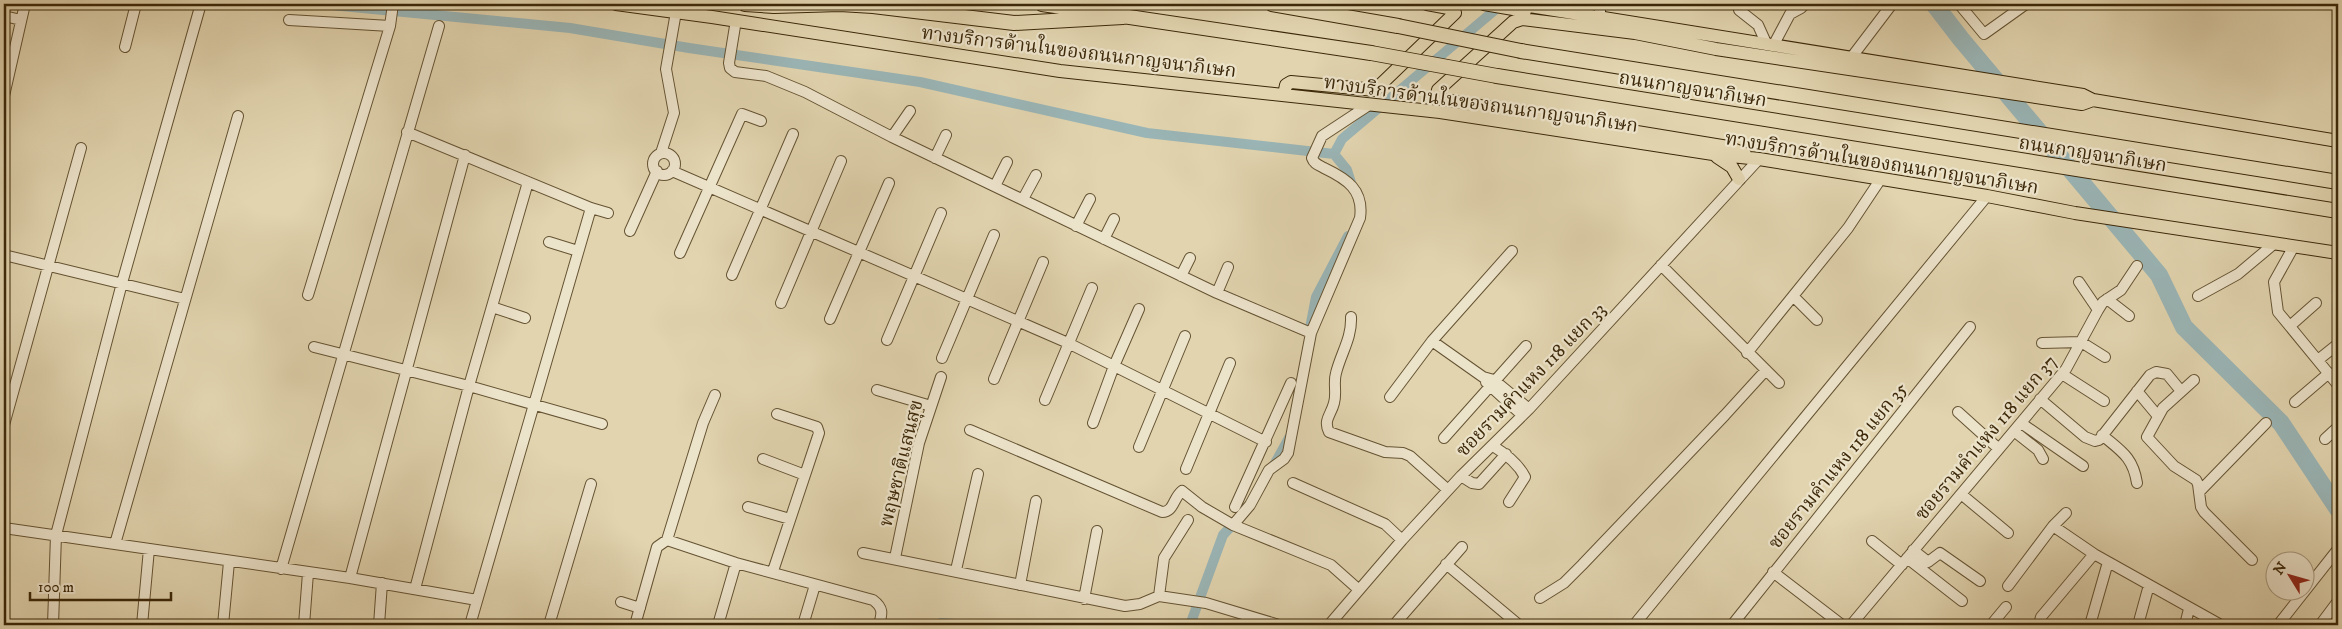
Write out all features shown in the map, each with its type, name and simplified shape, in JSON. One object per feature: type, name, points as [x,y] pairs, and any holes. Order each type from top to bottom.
[{"type":"highway","points":[[745,4],[774,6],[840,4],[872,6],[1014,23],[1123,17]]},
{"type":"highway","name":"ถนนกาญจนาภิเษก","points":[[1042,4],[1371,53],[1497,76],[2338,211]]},
{"type":"highway","name":"ถนนกาญจนาภิเษก","points":[[1272,4],[1398,26],[1521,51],[2338,182]]},
{"type":"main road","name":"ทางบริการด้านในของถนนกาญจนาภิเษก","points":[[616,4],[736,20],[1060,71],[1440,112],[1758,160],[1987,196],[2075,213],[2338,253]]},
{"type":"main road","points":[[1284,95],[1286,85],[1291,82],[1375,90],[1455,13],[1454,10],[1428,4]]},
{"type":"main road","points":[[1487,4],[1600,17],[1851,58],[1947,79]]},
{"type":"main road","points":[[1523,7],[1635,34],[1716,49],[2049,94],[2082,104],[2093,100],[2338,141]]},
{"type":"main road","points":[[1635,34],[1517,20],[1438,90],[1437,94],[1444,100],[1728,147],[1758,160]]},
{"type":"main road","points":[[1713,154],[1732,167],[1739,179]]},
{"type":"street","points":[[4,96],[25,4]]},
{"type":"street","points":[[125,47],[136,4]]},
{"type":"street","points":[[308,294],[390,26],[393,4]]},
{"type":"street","points":[[1600,4],[1600,17]]},
{"type":"street","points":[[1738,10],[1758,25],[1770,45],[1790,14],[1802,8],[1805,4]]},
{"type":"street","points":[[1851,58],[1892,4]]},
{"type":"street","points":[[1959,4],[1984,34],[2026,4]]},
{"type":"street","points":[[53,625],[56,535],[122,284],[200,7]]},
{"type":"street","points":[[630,231],[657,171],[654,161],[661,153],[674,113],[668,84],[667,65],[676,12]]},
{"type":"street","points":[[4,16],[21,20]]},
{"type":"street","points":[[289,20],[390,26]]},
{"type":"street","points":[[736,20],[729,63],[730,68],[735,72],[766,76],[805,92],[892,137],[1217,294],[1311,333]]},
{"type":"street","points":[[282,569],[439,26]]},
{"type":"street","points":[[1233,525],[1250,505],[1269,470],[1284,459],[1288,453],[1311,333],[1360,218],[1362,201],[1356,190],[1329,170],[1314,162],[1312,158],[1322,136],[1370,105]]},
{"type":"street","points":[[892,137],[910,111]]},
{"type":"street","points":[[680,253],[742,114],[761,121]]},
{"type":"street","points":[[116,544],[238,116]]},
{"type":"street","points":[[407,132],[590,208],[608,213]]},
{"type":"street","points":[[732,275],[793,134]]},
{"type":"street","points":[[935,158],[946,136]]},
{"type":"street","points":[[4,425],[80,148]]},
{"type":"street","points":[[661,153],[668,154],[673,158],[675,164],[672,171]]},
{"type":"street","points":[[350,578],[465,155]]},
{"type":"street","name":"ซอยรามคำแหง 118 แยก 33","points":[[1329,625],[1448,490],[1526,412],[1758,160]]},
{"type":"street","points":[[781,303],[841,161]]},
{"type":"street","points":[[995,186],[1007,162]]},
{"type":"street","points":[[657,171],[663,174],[672,171],[709,186],[1068,343],[1266,442]]},
{"type":"street","points":[[1023,200],[1036,175]]},
{"type":"street","points":[[1747,353],[1848,228],[1880,180]]},
{"type":"street","points":[[416,589],[469,386],[528,182]]},
{"type":"street","points":[[830,319],[889,183]]},
{"type":"street","points":[[1634,625],[1987,196]]},
{"type":"street","points":[[1076,226],[1090,200]]},
{"type":"street","points":[[470,625],[590,208]]},
{"type":"street","points":[[887,340],[942,213]]},
{"type":"street","points":[[1104,239],[1114,219]]},
{"type":"street","points":[[942,358],[994,235]]},
{"type":"street","points":[[549,242],[578,251]]},
{"type":"street","points":[[2198,296],[2238,274],[2275,243]]},
{"type":"street","points":[[2294,246],[2274,282],[2278,312],[2338,385]]},
{"type":"street","points":[[1390,397],[1432,341],[1512,251]]},
{"type":"street","points":[[4,255],[185,299]]},
{"type":"street","points":[[1181,276],[1190,258]]},
{"type":"street","points":[[994,379],[1043,262]]},
{"type":"street","points":[[1661,265],[1779,383]]},
{"type":"street","name":"ซอยรามคำแหง 118 แยก 37","points":[[1851,625],[2062,374],[2098,310],[2106,299],[2121,290],[2137,266]]},
{"type":"street","points":[[1217,294],[1228,267]]},
{"type":"street","points":[[2079,282],[2098,310]]},
{"type":"street","points":[[1045,400],[1092,288]]},
{"type":"street","points":[[1793,296],[1818,320]]},
{"type":"street","points":[[2106,299],[2129,316]]},
{"type":"street","points":[[2290,326],[2316,303]]},
{"type":"street","points":[[492,307],[525,318]]},
{"type":"street","points":[[1093,423],[1114,366],[1139,309]]},
{"type":"street","points":[[1351,317],[1351,328],[1346,350],[1336,373],[1334,405],[1327,418],[1327,429],[1334,435],[1385,452],[1403,453],[1410,456],[1448,490]]},
{"type":"street","name":"ซอยรามคำแหง 118 แยก 35","points":[[1732,625],[1970,327]]},
{"type":"street","points":[[1139,447],[1186,336]]},
{"type":"street","points":[[1432,341],[1492,383],[1526,412]]},
{"type":"street","points":[[2042,343],[2081,342],[2105,357]]},
{"type":"street","points":[[2318,360],[2338,344]]},
{"type":"street","points":[[1444,438],[1526,346]]},
{"type":"street","points":[[314,347],[469,386],[602,424]]},
{"type":"street","points":[[1186,469],[1230,363]]},
{"type":"street","points":[[1540,598],[1564,583],[1582,566],[1725,416],[1766,370]]},
{"type":"street","points":[[2040,399],[2085,437],[2095,441],[2102,435],[2150,375],[2156,372],[2167,374],[2181,391]]},
{"type":"street","points":[[2295,402],[2329,373]]},
{"type":"street","points":[[2062,374],[2104,401]]},
{"type":"street","name":"พฤษชาติแสนสุข","points":[[895,558],[919,443],[941,377]]},
{"type":"street","points":[[2194,380],[2157,415],[2147,437],[2174,466],[2196,480],[2200,491],[2201,507],[2204,512],[2252,560]]},
{"type":"street","points":[[1235,507],[1291,383]]},
{"type":"street","points":[[877,390],[931,406]]},
{"type":"street","points":[[2137,391],[2157,415]]},
{"type":"street","points":[[635,625],[657,547],[667,540],[703,423],[715,395]]},
{"type":"street","points":[[1958,412],[1999,449]]},
{"type":"street","points":[[773,571],[818,430],[777,414]]},
{"type":"street","points":[[2200,491],[2266,423]]},
{"type":"street","points":[[2017,427],[2038,450],[2043,459]]},
{"type":"street","points":[[2017,427],[2084,466]]},
{"type":"street","points":[[2325,439],[2338,427]]},
{"type":"street","points":[[970,430],[1162,512],[1167,512],[1171,509],[1177,495],[1182,491],[1213,514],[1233,525],[1331,565],[1358,590]]},
{"type":"street","points":[[2102,435],[2125,454],[2133,465],[2137,482]]},
{"type":"street","points":[[1493,446],[1506,454],[1522,470],[1525,477],[1509,502]]},
{"type":"street","points":[[1461,476],[1472,483],[1479,484],[1506,454]]},
{"type":"street","points":[[763,459],[805,475]]},
{"type":"street","points":[[956,570],[978,474]]},
{"type":"street","points":[[550,625],[591,484]]},
{"type":"street","points":[[1293,484],[1377,520],[1402,540]]},
{"type":"street","points":[[1960,494],[2008,533]]},
{"type":"street","points":[[1020,585],[1036,501]]},
{"type":"street","points":[[748,507],[790,519]]},
{"type":"street","points":[[2008,586],[2053,526],[2066,513]]},
{"type":"street","points":[[1159,596],[1164,558],[1188,520]]},
{"type":"street","points":[[2053,526],[2094,554],[2189,609],[2221,625]]},
{"type":"street","points":[[4,528],[350,578],[477,600]]},
{"type":"street","points":[[1084,598],[1096,531]]},
{"type":"street","points":[[667,540],[736,563],[773,571],[815,585],[873,600],[880,605],[882,612],[878,625]]},
{"type":"street","points":[[1872,541],[1907,558],[1962,601]]},
{"type":"street","points":[[1394,625],[1462,547]]},
{"type":"street","points":[[142,625],[149,549]]},
{"type":"street","points":[[2278,625],[2338,549]]},
{"type":"street","points":[[863,553],[956,570],[1125,606],[1140,604],[1159,596],[1206,603],[1279,625]]},
{"type":"street","points":[[1907,558],[1928,562],[1940,553],[1980,581]]},
{"type":"street","points":[[2039,625],[2041,617],[2094,554]]},
{"type":"street","points":[[223,625],[229,562]]},
{"type":"street","points":[[2090,625],[2108,562]]},
{"type":"street","points":[[718,625],[736,563]]},
{"type":"street","points":[[1446,564],[1520,625]]},
{"type":"street","points":[[1773,572],[1840,625]]},
{"type":"street","points":[[304,625],[308,573]]},
{"type":"street","points":[[379,625],[382,583]]},
{"type":"street","points":[[803,625],[815,585]]},
{"type":"street","points":[[2138,625],[2149,586]]},
{"type":"street","points":[[2320,625],[2338,601]]},
{"type":"street","points":[[621,602],[640,608]]},
{"type":"street","points":[[1991,625],[2006,607]]},
{"type":"street","points":[[2185,625],[2189,609]]},
{"type":"street","points":[[1504,625],[1511,617]]},
{"type":"waterway","points":[[321,4],[570,28],[689,48],[920,82],[1147,133],[1334,154]]},
{"type":"waterway","points":[[1353,189],[1347,170],[1334,154],[1342,139],[1502,4]]},
{"type":"waterway","points":[[1934,4],[1961,39],[2159,275],[2184,327],[2281,423],[2338,509]]},
{"type":"waterway","points":[[1310,328],[1316,297],[1348,236]]},
{"type":"waterway","points":[[1273,467],[1289,438]]},
{"type":"waterway","points":[[1190,625],[1223,535],[1237,520]]},
{"type":"waterway","points":[[939,625],[941,623],[969,625]]}]
